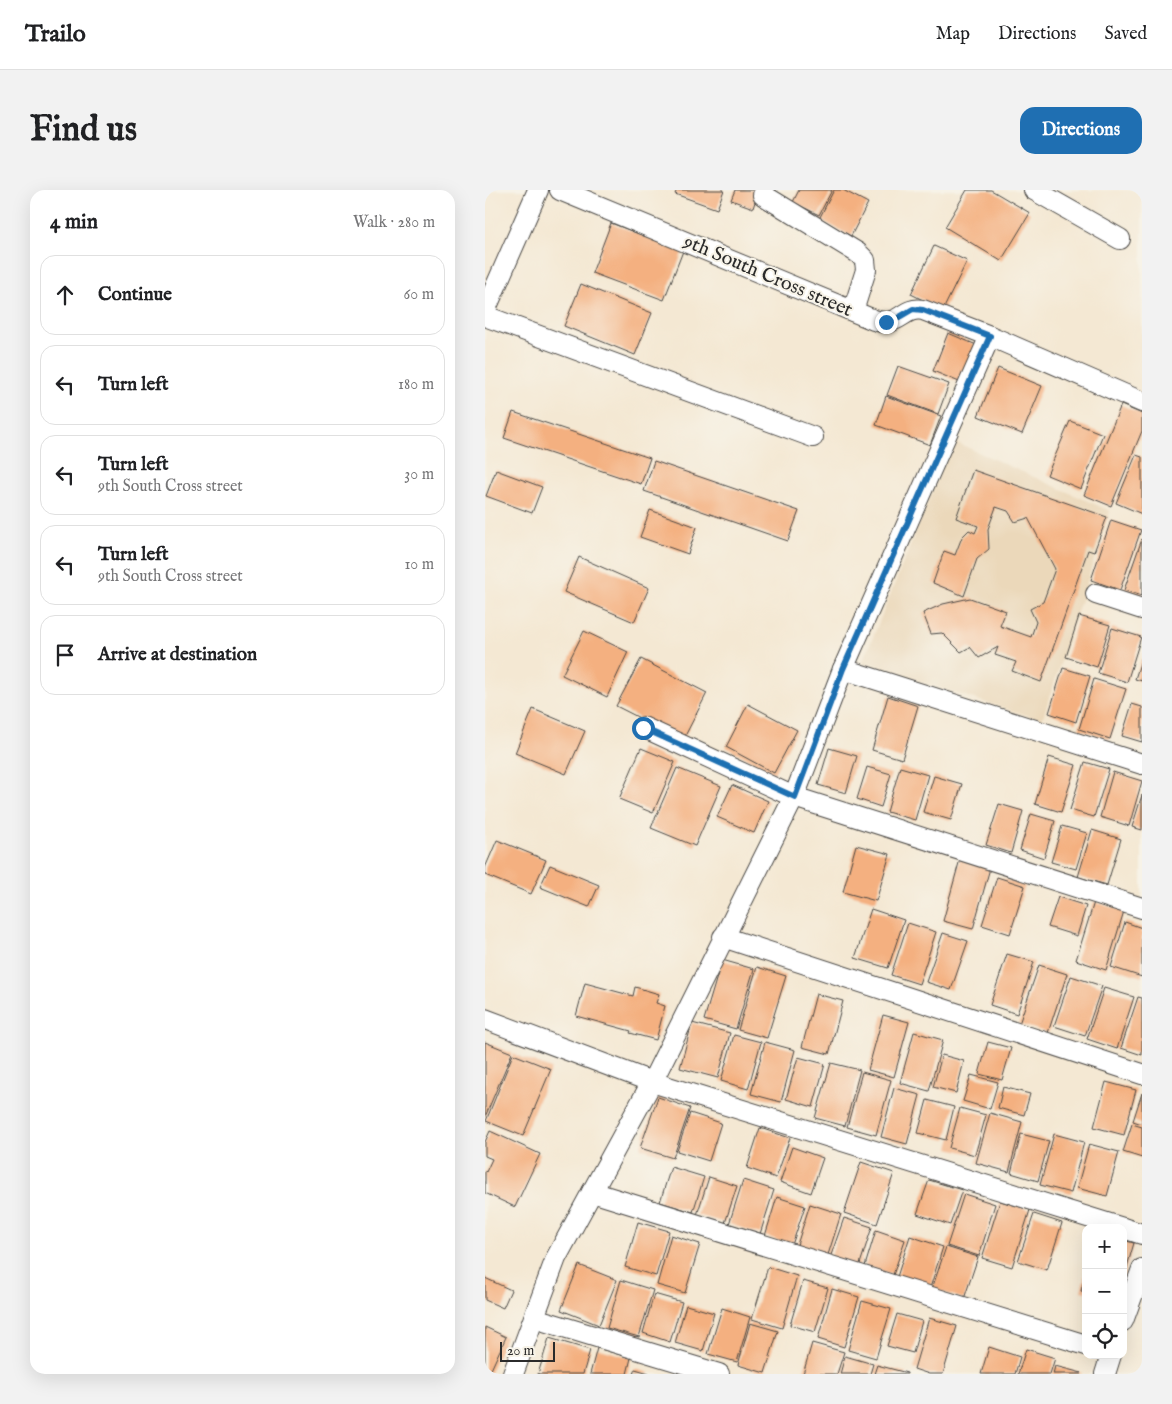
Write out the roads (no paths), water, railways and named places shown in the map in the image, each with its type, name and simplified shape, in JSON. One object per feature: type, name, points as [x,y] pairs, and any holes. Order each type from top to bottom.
[{"type":"street","points":[[485,311],[538,190]]},
{"type":"street","name":"9th South Cross street","points":[[560,190],[874,320],[886,322],[896,319],[913,309],[923,310],[990,336],[1142,402]]},
{"type":"street","points":[[1034,190],[1120,239]]},
{"type":"street","points":[[763,195],[858,253],[865,260],[866,270],[853,311]]},
{"type":"street","points":[[485,316],[813,437]]},
{"type":"street","points":[[513,1374],[556,1258],[652,1082],[795,797],[843,669],[990,336]]},
{"type":"street","points":[[1096,594],[1142,610]]},
{"type":"street","points":[[843,669],[1142,764]]},
{"type":"street","points":[[643,728],[795,797],[1142,908]]},
{"type":"street","points":[[723,938],[1142,1074]]},
{"type":"street","points":[[485,1019],[652,1082],[1110,1224]]},
{"type":"street","points":[[592,1192],[1082,1344]]},
{"type":"street","points":[[1127,1229],[1142,1234]]},
{"type":"street","points":[[1126,1314],[1142,1269]]},
{"type":"street","points":[[534,1318],[719,1374]]},
{"type":"street","points":[[1105,1374],[1110,1359]]}]
